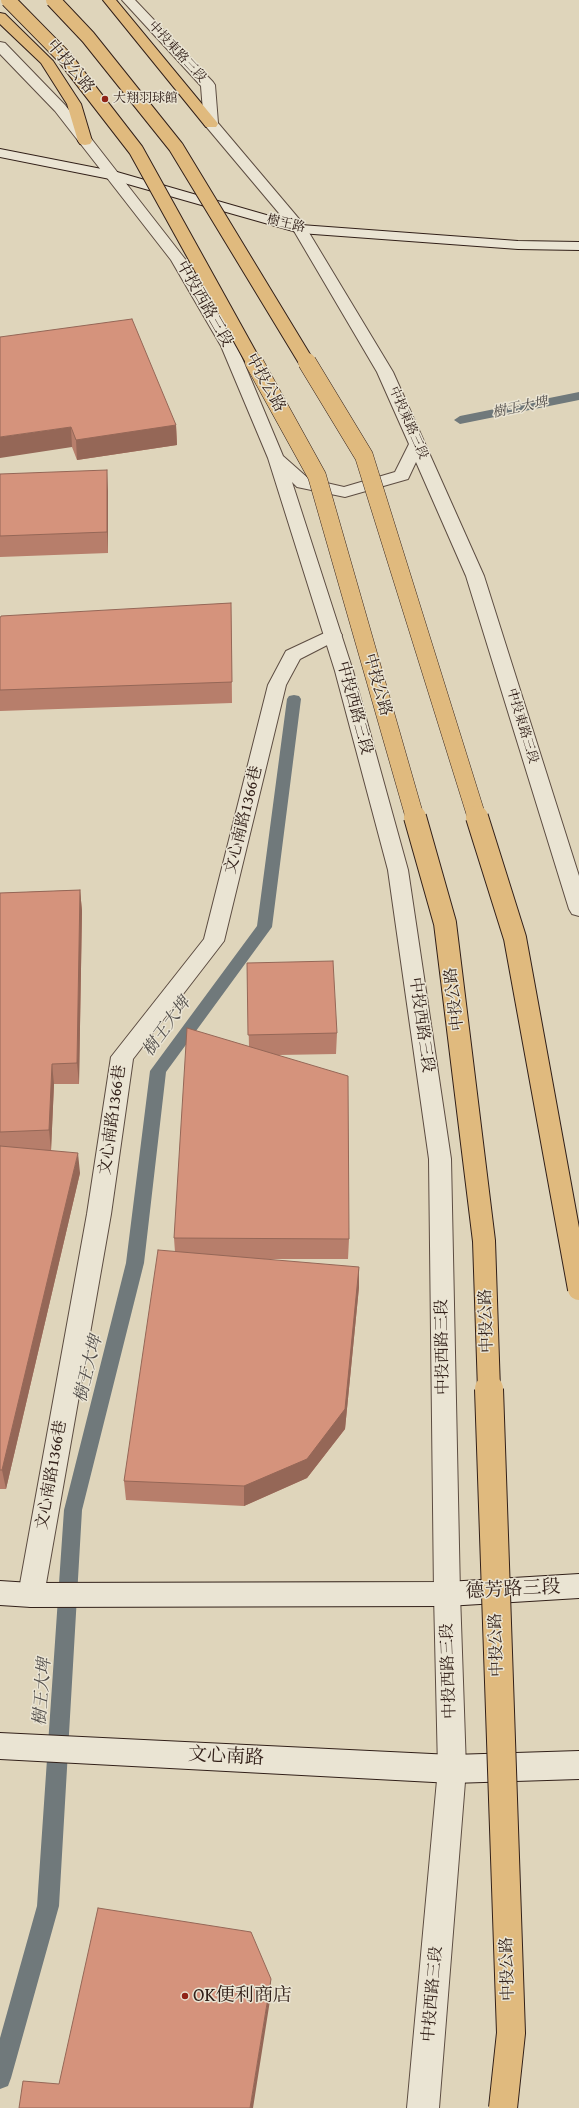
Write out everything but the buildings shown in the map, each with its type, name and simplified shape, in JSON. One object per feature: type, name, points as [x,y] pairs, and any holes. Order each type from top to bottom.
[{"type":"main road","name":"中投公路","points":[[8,0],[64,57],[136,150],[317,476],[445,923],[484,1241],[510,2033],[503,2108]]},
{"type":"main road","name":"中投公路","points":[[53,0],[88,36],[176,147],[364,456],[515,938],[579,1289]]},
{"type":"main road","points":[[109,0],[211,124]]},
{"type":"main road","points":[[0,17],[46,61],[74,104],[85,141]]},
{"type":"street","name":"中投東路三段","points":[[128,0],[208,85],[211,124],[300,229],[384,372],[418,444],[475,576],[579,909]]},
{"type":"street","name":"中投西路三段","points":[[0,46],[60,108],[178,259],[229,346],[276,458],[333,635],[398,870],[440,1159],[447,1594],[452,1769],[423,2108]]},
{"type":"street","name":"樹王路","points":[[0,153],[112,176],[300,229],[518,245],[579,246]]},
{"type":"street","points":[[276,458],[302,483],[345,492],[402,475],[418,444]]},
{"type":"street","name":"文心南路1366巷","points":[[30,1595],[99,1214],[122,1057],[214,941],[277,685],[293,655],[333,635]]},
{"type":"street","name":"德芳路三段","points":[[447,1594],[579,1586]]},
{"type":"street","points":[[0,1593],[30,1595],[447,1594]]},
{"type":"street","name":"文心南路","points":[[0,1746],[452,1769]]},
{"type":"street","points":[[452,1769],[579,1765]]},
{"type":"waterway","name":"樹王大埤","points":[[460,420],[579,396]]},
{"type":"waterway","name":"樹王大埤","points":[[0,2078],[48,1906],[73,1510],[135,1263],[158,1071],[264,927],[294,699]]},
{"type":"place","name":"大翔羽球館","points":[[105,99]]},
{"type":"place","name":"OK便利商店","points":[[185,1996]]}]
